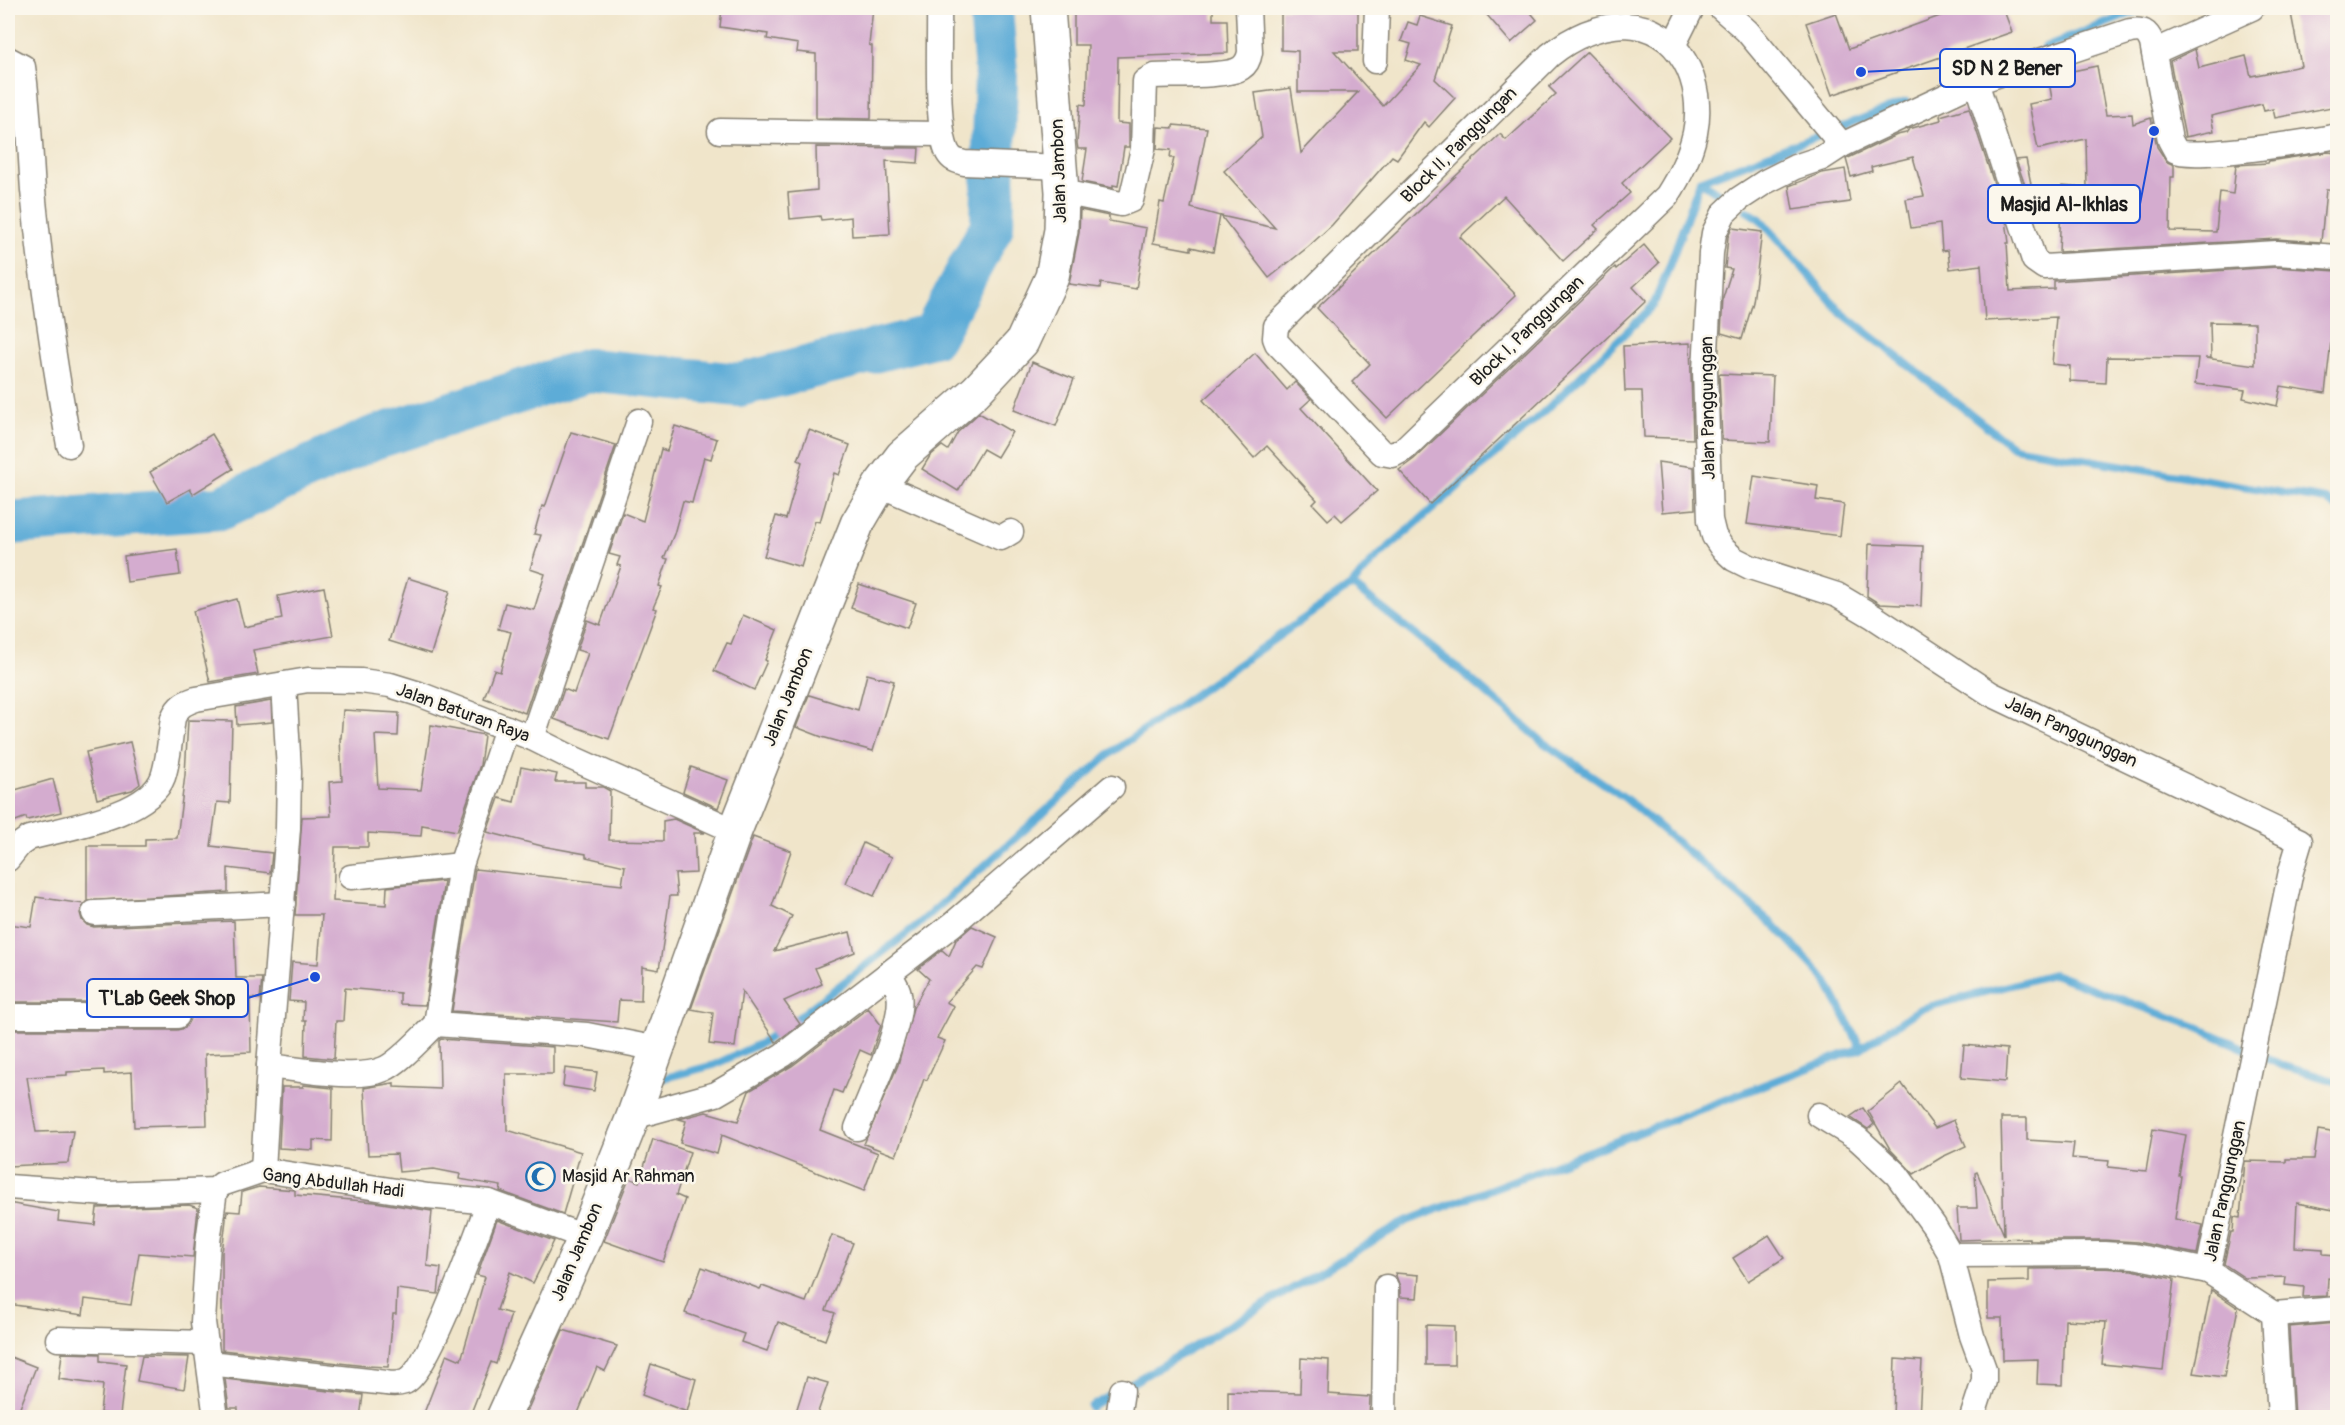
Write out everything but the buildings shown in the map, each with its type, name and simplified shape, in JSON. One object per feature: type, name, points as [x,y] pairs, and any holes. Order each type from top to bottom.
[{"type":"main road","name":"Jalan Jambon","points":[[503,1418],[585,1237],[633,1117],[735,831],[856,524],[880,485],[902,456],[976,391],[1022,342],[1052,277],[1061,230],[1062,180],[1048,8]]},
{"type":"street","points":[[939,8],[941,134],[949,155],[956,161],[964,163],[1018,166],[1062,180],[1121,204],[1131,200],[1143,149],[1145,81],[1154,76],[1225,73],[1241,68],[1249,58],[1250,52],[1248,8]]},
{"type":"street","points":[[1375,61],[1377,8]]},
{"type":"street","points":[[1674,44],[1692,8]]},
{"type":"street","points":[[1721,8],[1747,31],[1834,135],[1976,82],[2130,31],[2143,31],[2148,33],[2154,52],[2172,147],[2180,153],[2234,150],[2337,136]]},
{"type":"street","points":[[2154,52],[2252,8]]},
{"type":"street","name":"Block II, Panggungan","points":[[1275,332],[1280,321],[1550,55],[1564,44],[1580,35],[1638,16],[1654,31],[1674,44]]},
{"type":"street","name":"Block I, Panggungan","points":[[1275,332],[1277,343],[1382,453],[1387,455],[1400,453],[1667,196],[1680,176],[1690,153],[1698,104],[1690,74],[1674,44]]},
{"type":"street","points":[[8,59],[23,67],[34,192],[53,353],[69,445]]},
{"type":"street","points":[[1976,82],[2034,260],[2038,265],[2044,267],[2277,253],[2337,257]]},
{"type":"street","points":[[720,131],[941,134]]},
{"type":"street","name":"Jalan Panggunggan","points":[[1834,135],[1822,158],[1795,167],[1739,199],[1724,213],[1713,233],[1705,371],[1710,520],[1714,536],[1722,548],[1750,567],[1821,588],[1859,607],[1991,694],[2300,841],[2291,871],[2208,1271],[2274,1314]]},
{"type":"street","points":[[532,738],[639,421]]},
{"type":"street","points":[[880,485],[1001,537],[1011,532]]},
{"type":"street","name":"Jalan Baturan Raya","points":[[8,859],[19,845],[29,838],[102,819],[146,800],[162,779],[173,718],[177,709],[183,704],[196,699],[308,680],[390,685],[419,694],[532,738],[735,831]]},
{"type":"street","points":[[263,1170],[289,800],[284,684]]},
{"type":"street","points":[[269,1066],[347,1074],[384,1070],[436,1024],[461,865],[507,728]]},
{"type":"street","points":[[633,1117],[716,1094],[783,1055],[971,909],[1112,787]]},
{"type":"street","points":[[351,877],[461,865]]},
{"type":"street","points":[[94,914],[283,903]]},
{"type":"street","points":[[857,1128],[885,1058],[898,1013],[900,994],[889,974]]},
{"type":"street","points":[[8,1017],[177,1016]]},
{"type":"street","points":[[436,1024],[588,1035],[658,1049]]},
{"type":"street","points":[[1819,1114],[1858,1139],[1897,1175],[1951,1255],[1972,1336],[1984,1369],[1984,1381],[1972,1418]]},
{"type":"street","name":"Gang Abdullah Hadi","points":[[8,1187],[108,1194],[215,1190],[222,1184],[263,1170],[428,1196],[489,1202],[585,1237]]},
{"type":"street","points":[[215,1190],[203,1310],[216,1418]]},
{"type":"street","points":[[57,1339],[207,1353],[386,1383],[405,1382],[415,1373],[446,1311],[489,1202]]},
{"type":"street","points":[[1951,1255],[2134,1256],[2208,1271]]},
{"type":"street","points":[[1384,1418],[1386,1287]]},
{"type":"street","points":[[2280,1418],[2274,1314],[2337,1309]]},
{"type":"street","points":[[1119,1418],[1122,1391]]},
{"type":"waterway","points":[[8,523],[221,508],[373,438],[588,370],[739,385],[933,336],[992,226],[996,73],[991,8]]},
{"type":"waterway","points":[[2045,47],[2145,8]]},
{"type":"waterway","points":[[1700,181],[1906,102]]},
{"type":"waterway","points":[[1700,181],[1721,195]]},
{"type":"waterway","points":[[790,1024],[919,924],[1112,752],[1352,585],[1374,560],[1546,410],[1653,306],[1700,181]]},
{"type":"waterway","points":[[1747,211],[1760,219],[1842,313],[2013,447],[2326,500],[2338,508]]},
{"type":"waterway","points":[[1091,1407],[1407,1221],[1861,1048],[1826,980],[1775,926],[1625,798],[1544,743],[1460,670],[1352,585]]},
{"type":"waterway","points":[[1861,1048],[1920,1009],[2053,974],[2194,1026],[2284,1066],[2338,1082]]},
{"type":"waterway","points":[[657,1080],[714,1065],[761,1043],[780,1030]]},
{"type":"place","name":"SD N 2 Bener","points":[[1861,72]]},
{"type":"place","name":"Masjid Al-Ikhlas","points":[[2154,131]]},
{"type":"place","name":"T'Lab Geek Shop","points":[[315,977]]},
{"type":"place","name":"Masjid Ar Rahman","points":[[541,1176]]}]
